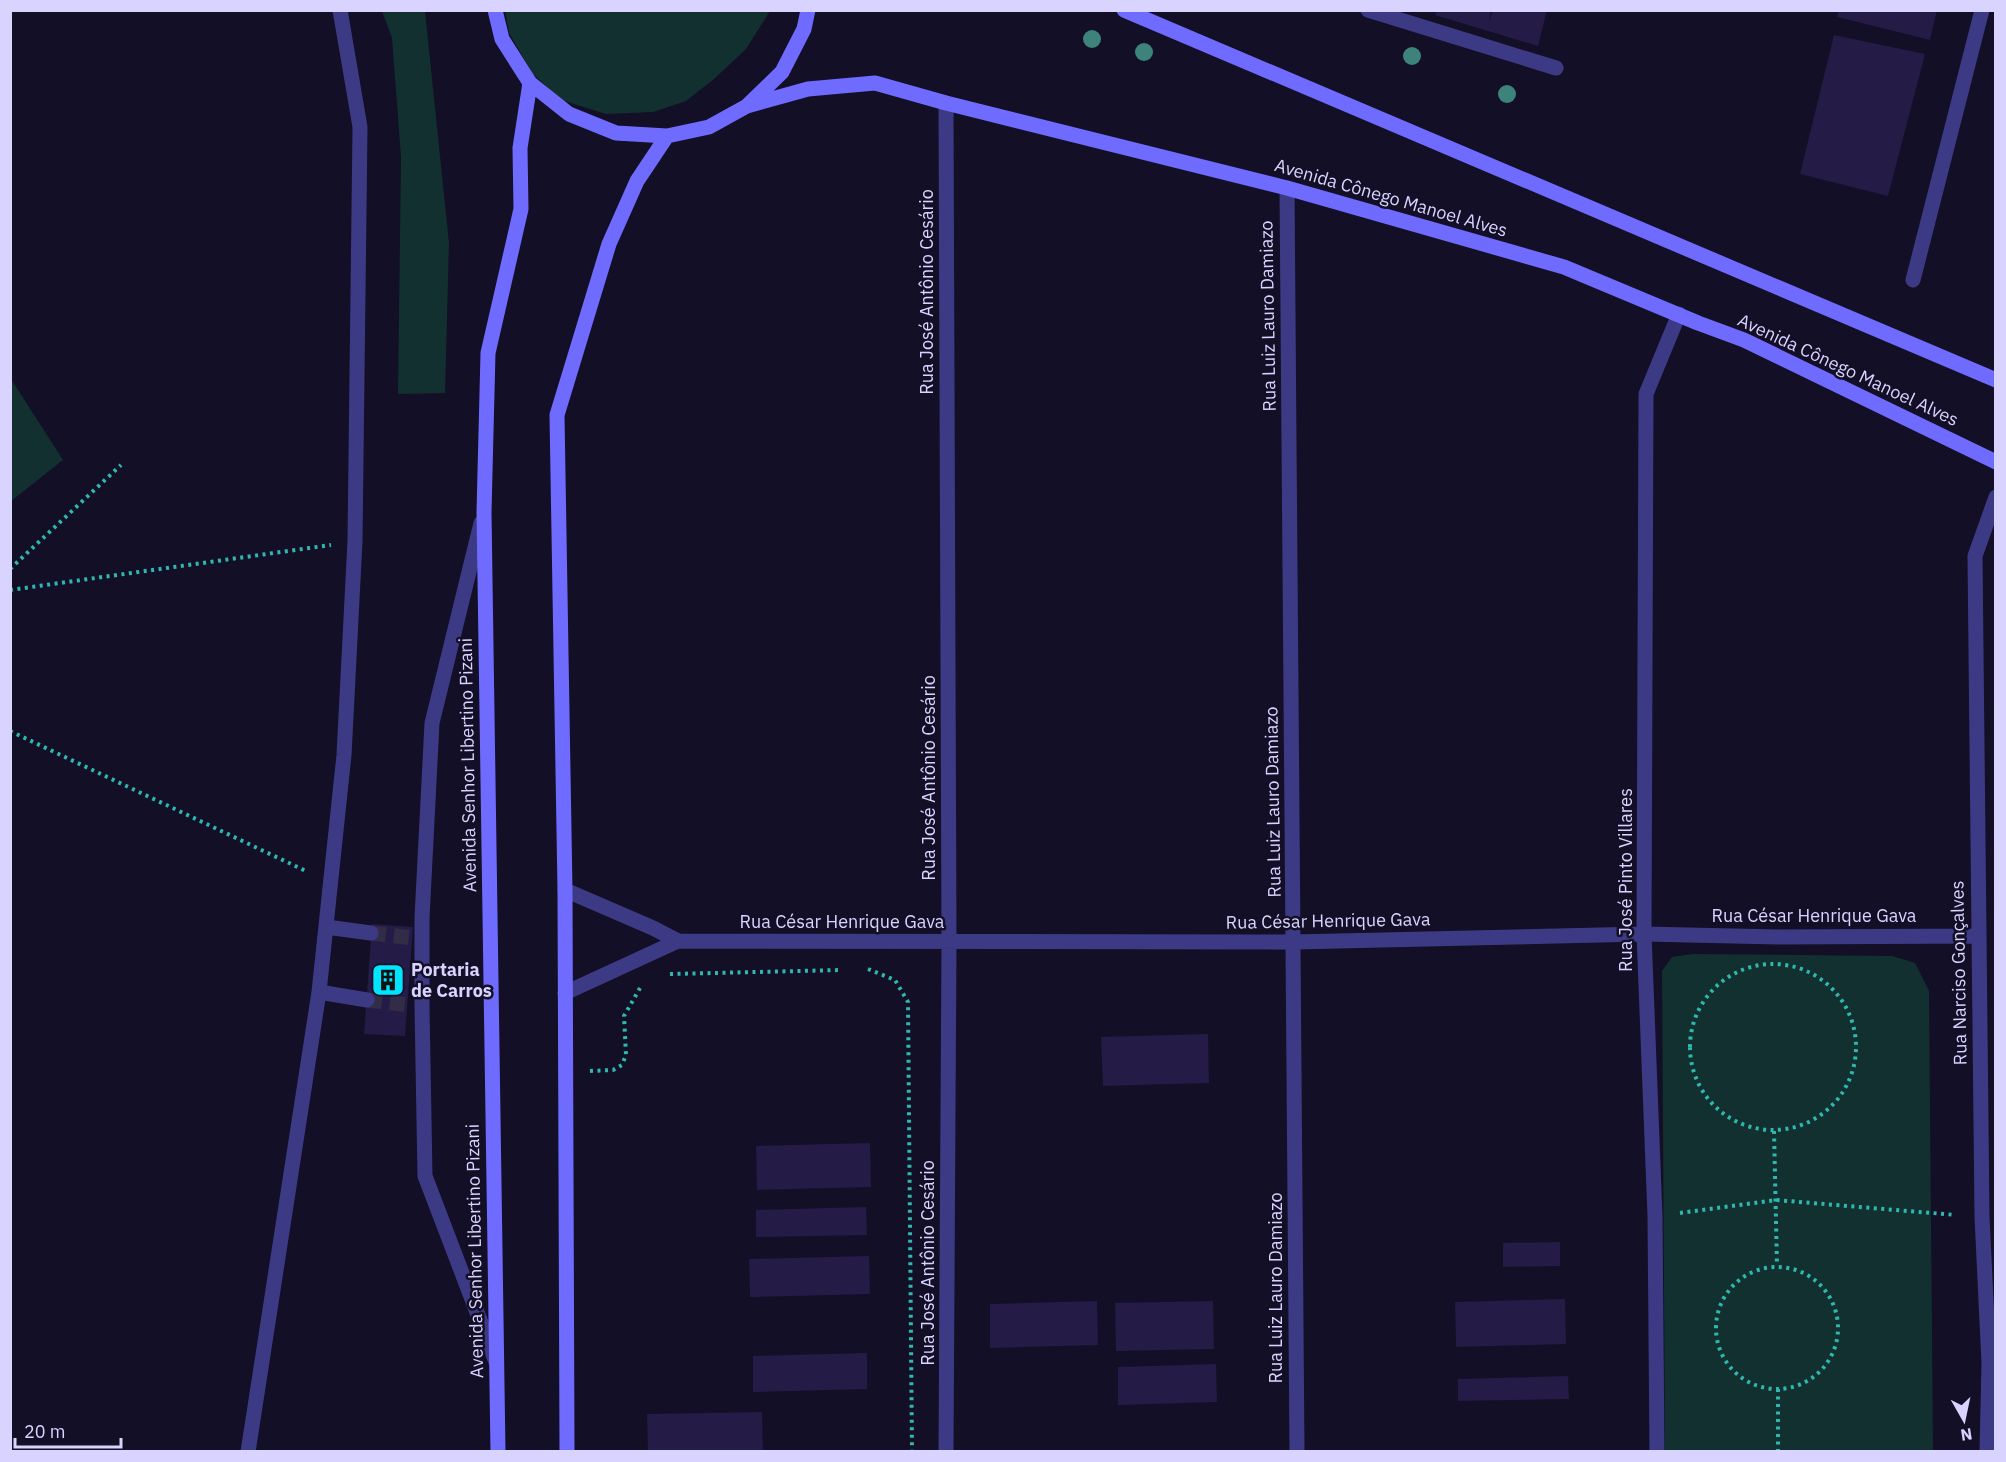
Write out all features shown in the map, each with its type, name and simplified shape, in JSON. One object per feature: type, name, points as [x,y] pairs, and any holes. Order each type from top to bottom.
[{"type":"street","points":[[249,1452],[319,992],[344,755],[355,541],[360,127],[340,10]]},
{"type":"street","points":[[495,10],[502,39],[530,82],[569,114],[616,133],[667,136],[709,127],[747,106],[782,72],[804,29],[808,10]]},
{"type":"street","points":[[1124,10],[1995,380]]},
{"type":"street","points":[[1368,10],[1556,68]]},
{"type":"street","points":[[1913,280],[1983,10]]},
{"type":"street","name":"Avenida Senhor Libertino Pizani","points":[[498,1452],[484,512],[488,353],[521,209],[520,148],[530,82]]},
{"type":"street","name":"Avenida Cônego Manoel Alves","points":[[747,106],[808,89],[875,83],[946,103],[1287,188],[1564,267],[1744,340],[1995,462]]},
{"type":"street","name":"Rua José Antônio Cesário","points":[[946,103],[949,942],[946,1452]]},
{"type":"street","points":[[567,1452],[565,890],[557,415],[609,243],[637,181],[667,136]]},
{"type":"street","name":"Rua Luiz Lauro Damiazo","points":[[1287,188],[1297,1452]]},
{"type":"street","name":"Rua José Pinto Villares","points":[[1657,1452],[1655,1216],[1644,934],[1646,394],[1679,314]]},
{"type":"street","name":"Rua Narciso Gonçalves","points":[[1987,1452],[1992,1363],[1982,1217],[1975,556],[1995,497]]},
{"type":"street","points":[[484,512],[432,723],[415,1006],[425,1176],[497,1366]]},
{"type":"street","name":"Rua César Henrique Gava","points":[[565,890],[678,941]]},
{"type":"street","points":[[326,927],[370,933]]},
{"type":"street","name":"Rua César Henrique Gava","points":[[565,993],[678,941],[1294,942],[1644,934],[1778,937],[1978,936]]},
{"type":"street","points":[[319,992],[367,1000]]},
{"type":"path","points":[[10,569],[121,465]]},
{"type":"path","points":[[10,590],[355,541]]},
{"type":"path","points":[[10,731],[331,883]]},
{"type":"path","points":[[1772,962],[1804,969],[1832,986],[1851,1013],[1858,1045],[1852,1077],[1834,1105],[1807,1124],[1774,1131],[1742,1125],[1714,1107],[1696,1080],[1688,1048],[1694,1016],[1712,988],[1740,970],[1772,962]]},
{"type":"path","points":[[858,969],[869,969],[895,980],[908,1002],[912,1452]]},
{"type":"path","points":[[669,974],[846,970]]},
{"type":"path","points":[[565,1072],[613,1070],[622,1065],[626,1055],[624,1016],[642,986]]},
{"type":"path","points":[[1774,1131],[1777,1266]]},
{"type":"path","points":[[1655,1216],[1776,1200],[1982,1217]]},
{"type":"path","points":[[1777,1266],[1801,1270],[1821,1283],[1834,1303],[1840,1327],[1835,1351],[1822,1371],[1801,1384],[1778,1389],[1754,1385],[1734,1372],[1720,1352],[1715,1328],[1720,1305],[1733,1284],[1753,1271],[1777,1266]]},
{"type":"path","points":[[1778,1389],[1778,1452]]},
{"type":"green space","points":[[382,11],[425,11],[449,243],[445,393],[398,394],[401,157],[392,38]]},
{"type":"green space","points":[[505,11],[770,11],[746,49],[686,101],[653,112],[606,114],[561,100],[533,74],[509,33]]},
{"type":"green space","points":[[11,379],[63,460],[10,501]]},
{"type":"green space","points":[[1693,954],[1892,956],[1915,963],[1929,991],[1933,1451],[1665,1451],[1662,971],[1672,957]]},
{"type":"building","points":[[1437,10],[1491,10],[1489,22],[1493,10],[1547,10],[1538,46],[1435,15]]},
{"type":"building","points":[[1839,10],[1937,10],[1930,40],[1837,17]]},
{"type":"building","points":[[1834,35],[1925,54],[1888,196],[1800,174]]},
{"type":"building","name":"Portaria de Carros","points":[[372,924],[413,927],[405,1036],[364,1034]]},
{"type":"building","points":[[1208,1034],[1209,1083],[1103,1086],[1101,1037]]},
{"type":"building","points":[[870,1143],[871,1187],[757,1190],[756,1146]]},
{"type":"building","points":[[866,1207],[867,1235],[756,1237],[756,1210]]},
{"type":"building","points":[[1560,1242],[1560,1266],[1503,1267],[1503,1243]]},
{"type":"building","points":[[869,1256],[870,1294],[750,1297],[749,1259]]},
{"type":"building","points":[[1565,1299],[1566,1344],[1456,1347],[1455,1302]]},
{"type":"building","points":[[1097,1301],[1098,1345],[990,1348],[990,1304]]},
{"type":"building","points":[[1213,1301],[1214,1349],[1116,1351],[1115,1303]]},
{"type":"building","points":[[867,1353],[867,1389],[753,1392],[753,1356]]},
{"type":"building","points":[[1216,1364],[1217,1402],[1118,1405],[1118,1367]]},
{"type":"building","points":[[1568,1376],[1569,1399],[1458,1401],[1458,1379]]},
{"type":"building","points":[[762,1412],[763,1452],[648,1452],[647,1414]]},
{"type":"tunnel","points":[[371,933],[413,938]]},
{"type":"tunnel","points":[[367,1000],[408,1005]]},
{"type":"place","name":"Portaria de Carros","points":[[388,980]]}]
